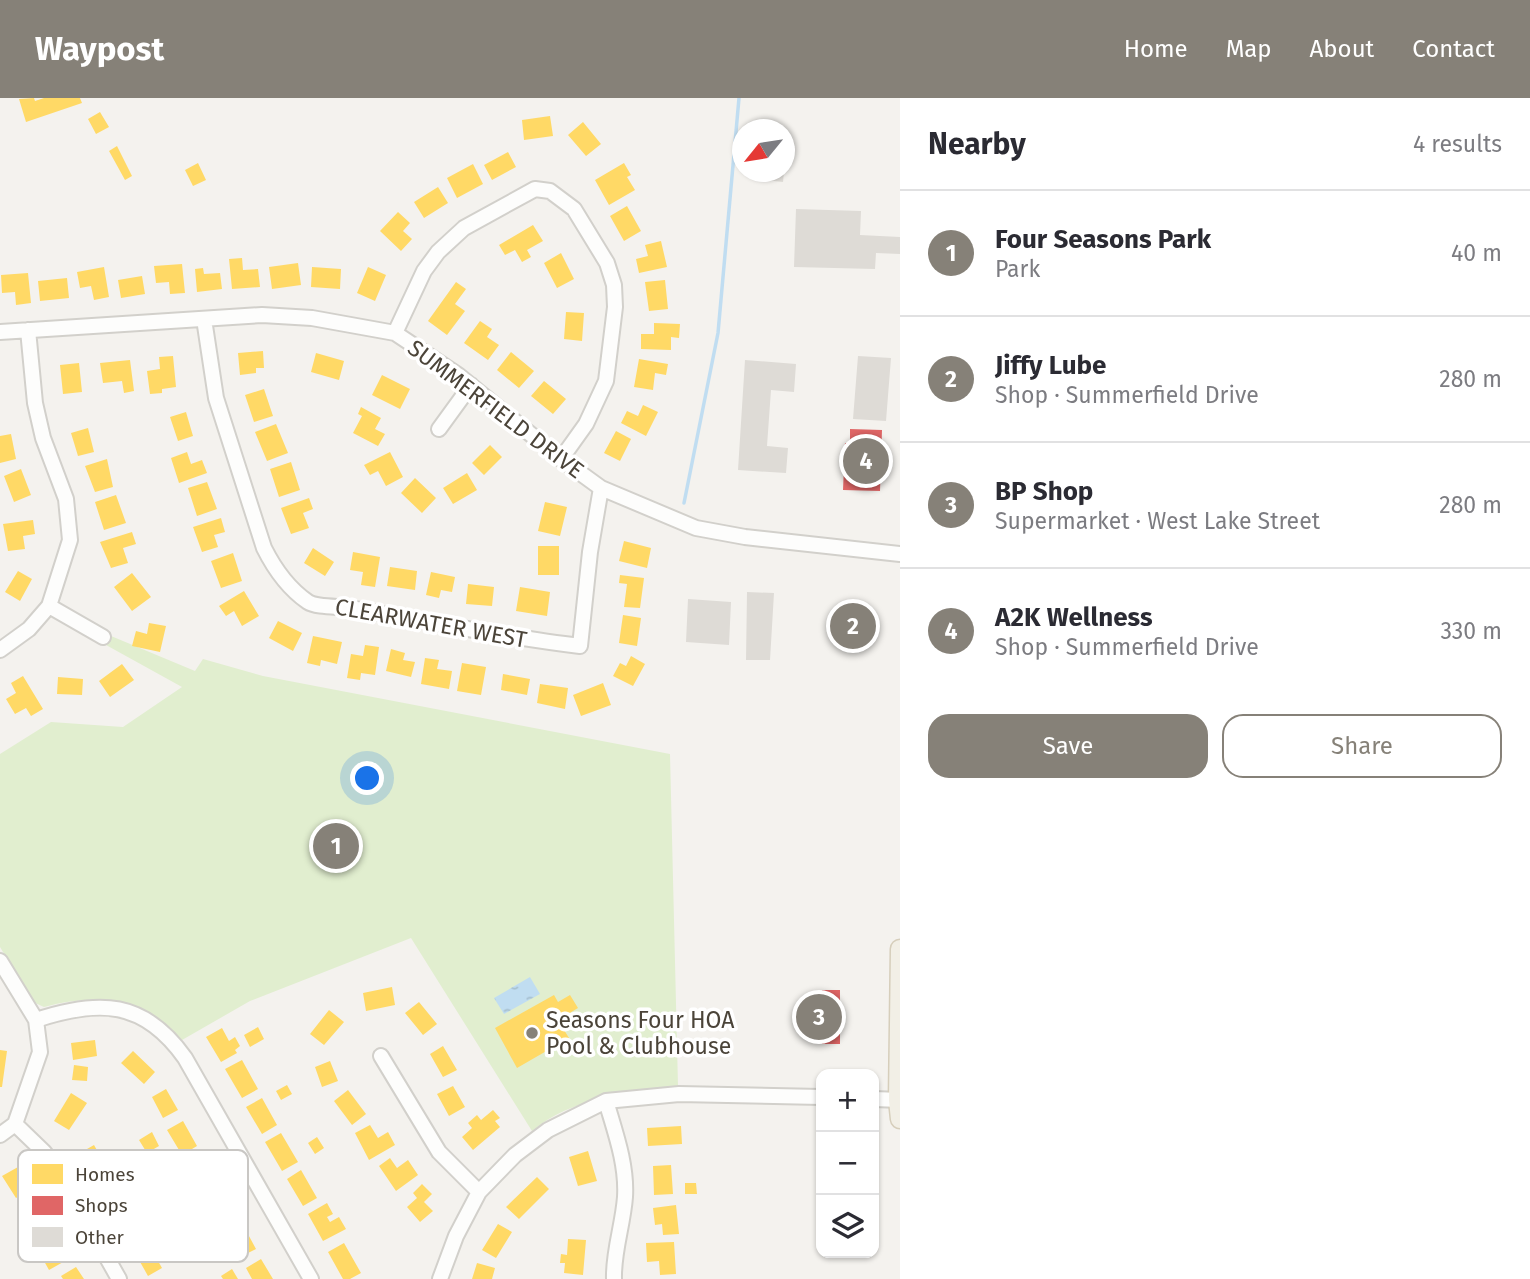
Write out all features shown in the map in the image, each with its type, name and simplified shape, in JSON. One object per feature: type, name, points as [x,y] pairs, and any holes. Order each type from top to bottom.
[{"type":"main road","points":[[900,949],[900,1119]]},
{"type":"street","points":[[395,333],[424,271],[438,252],[464,228],[535,189],[550,191],[575,209],[607,263],[614,285],[615,307],[606,381],[586,424],[561,459]]},
{"type":"street","name":"SUMMERFIELD DRIVE","points":[[0,332],[262,315],[301,317],[395,333],[471,385],[561,459],[601,488],[696,528],[745,537],[900,554]]},
{"type":"street","name":"CLEARWATER WEST","points":[[204,319],[216,398],[264,548],[273,565],[310,603],[352,608],[520,639],[580,646],[590,552],[601,488]]},
{"type":"street","points":[[0,650],[29,629],[49,606],[70,540],[65,499],[37,414],[28,330]]},
{"type":"street","points":[[439,429],[471,385]]},
{"type":"street","points":[[49,606],[103,637]]},
{"type":"street","points":[[0,961],[36,1020],[40,1052],[15,1124],[0,1135]]},
{"type":"street","points":[[36,1020],[84,1007],[129,1010],[160,1029],[185,1058],[237,1150]]},
{"type":"street","points":[[381,1056],[439,1152],[479,1192]]},
{"type":"street","points":[[440,1279],[456,1236],[479,1192],[515,1156],[548,1130],[606,1101],[679,1094],[816,1097]]},
{"type":"street","points":[[879,1099],[899,1100]]},
{"type":"street","points":[[606,1101],[621,1153],[625,1179],[614,1279]]},
{"type":"street","points":[[15,1124],[42,1150]]},
{"type":"street","points":[[248,1168],[311,1279]]},
{"type":"street","points":[[109,1262],[119,1279]]},
{"type":"green space","points":[[111,636],[195,671],[203,659],[263,676],[670,754],[678,1086],[601,1098],[565,1111],[532,1131],[411,938],[250,1001],[182,1040],[156,1017],[126,1004],[85,1000],[44,1007],[33,1002],[0,947],[0,754],[51,722],[123,727],[182,687],[106,645]]},
{"type":"water","points":[[530,977],[540,994],[504,1014],[494,998]]},
{"type":"building: Homes","points":[[34,98],[35,101],[44,98],[80,98],[82,103],[26,122],[19,99]]},
{"type":"building: Homes","points":[[100,112],[109,127],[96,134],[88,119]]},
{"type":"building: Homes","points":[[550,116],[553,136],[524,140],[522,120]]},
{"type":"building: Homes","points":[[583,122],[601,144],[586,156],[568,135]]},
{"type":"building: Homes","points":[[117,146],[132,176],[125,180],[109,151]]},
{"type":"building: Homes","points":[[508,152],[516,167],[492,180],[484,165]]},
{"type":"building: Homes","points":[[198,163],[206,180],[193,186],[185,170]]},
{"type":"building: Homes","points":[[624,163],[631,175],[627,177],[635,190],[609,205],[595,180]]},
{"type":"building: Homes","points":[[473,164],[483,184],[457,198],[447,178]]},
{"type":"building: Homes","points":[[438,187],[448,203],[424,218],[414,202]]},
{"type":"building: Homes","points":[[627,206],[641,231],[624,241],[610,216]]},
{"type":"building: Homes","points":[[398,212],[410,223],[403,231],[412,239],[401,251],[380,231]]},
{"type":"building: Homes","points":[[533,225],[543,241],[527,250],[531,257],[522,262],[515,250],[505,255],[499,245]]},
{"type":"building: Homes","points":[[661,241],[667,267],[639,273],[636,259],[648,256],[645,245]]},
{"type":"building: Homes","points":[[561,253],[574,279],[557,288],[544,263]]},
{"type":"building: Homes","points":[[242,258],[243,270],[258,269],[260,287],[232,289],[229,259]]},
{"type":"building: Homes","points":[[298,263],[301,285],[272,289],[269,267]]},
{"type":"building: Homes","points":[[182,264],[185,293],[170,294],[169,282],[156,283],[154,266]]},
{"type":"building: Homes","points":[[104,267],[109,297],[94,300],[91,286],[80,288],[77,272]]},
{"type":"building: Homes","points":[[312,267],[341,269],[340,289],[311,287]]},
{"type":"building: Homes","points":[[368,267],[386,275],[375,301],[357,293]]},
{"type":"building: Homes","points":[[203,268],[204,274],[220,273],[222,289],[197,292],[195,269]]},
{"type":"building: Homes","points":[[28,273],[31,303],[16,305],[15,292],[2,293],[1,275]]},
{"type":"building: Homes","points":[[142,276],[145,294],[121,298],[118,280]]},
{"type":"building: Homes","points":[[67,278],[69,298],[40,301],[38,281]]},
{"type":"building: Homes","points":[[665,280],[668,309],[649,311],[645,282]]},
{"type":"building: Homes","points":[[456,282],[466,289],[455,304],[465,311],[447,335],[428,321]]},
{"type":"building: Homes","points":[[566,312],[584,313],[582,341],[564,339]]},
{"type":"building: Homes","points":[[480,321],[492,329],[487,337],[499,345],[488,360],[464,343]]},
{"type":"building: Homes","points":[[654,323],[680,324],[679,338],[671,337],[671,350],[641,349],[641,334],[654,334]]},
{"type":"building: Homes","points":[[263,351],[264,368],[256,368],[256,373],[240,375],[238,353]]},
{"type":"building: Homes","points":[[511,352],[534,371],[519,388],[497,370]]},
{"type":"building: Homes","points":[[316,353],[344,361],[339,380],[311,372]]},
{"type":"building: Homes","points":[[173,356],[176,387],[162,389],[162,393],[150,394],[147,371],[160,369],[159,357]]},
{"type":"building: Homes","points":[[639,359],[668,364],[666,375],[655,373],[653,390],[634,387]]},
{"type":"building: Homes","points":[[130,360],[134,391],[124,393],[122,381],[103,383],[100,363]]},
{"type":"building: Homes","points":[[79,363],[82,392],[63,394],[60,365]]},
{"type":"building: Homes","points":[[382,375],[410,389],[400,409],[372,395]]},
{"type":"building: Homes","points":[[544,381],[566,399],[553,414],[531,396]]},
{"type":"building: Homes","points":[[264,389],[273,416],[254,422],[245,395]]},
{"type":"building: Homes","points":[[643,405],[658,412],[646,436],[621,423],[627,411],[638,416]]},
{"type":"building: Homes","points":[[361,407],[381,418],[375,429],[385,434],[378,446],[353,433],[362,416],[358,414]]},
{"type":"building: Homes","points":[[186,412],[193,436],[178,441],[170,417]]},
{"type":"building: Homes","points":[[276,424],[288,453],[267,461],[255,432]]},
{"type":"building: Homes","points":[[88,428],[94,452],[78,456],[71,433]]},
{"type":"building: Homes","points":[[616,431],[631,439],[620,461],[604,453]]},
{"type":"building: Homes","points":[[11,434],[16,459],[0,463],[0,436]]},
{"type":"building: Homes","points":[[490,445],[502,457],[484,475],[472,463]]},
{"type":"building: Homes","points":[[187,452],[191,464],[202,460],[207,473],[179,483],[171,458]]},
{"type":"building: Homes","points":[[390,452],[403,477],[386,486],[378,471],[370,475],[364,465]]},
{"type":"building: Homes","points":[[107,459],[113,487],[95,492],[85,466]]},
{"type":"building: Homes","points":[[291,462],[300,490],[279,497],[270,469]]},
{"type":"building: Homes","points":[[21,469],[31,495],[14,502],[4,476]]},
{"type":"building: Homes","points":[[467,473],[477,490],[453,504],[443,488]]},
{"type":"building: Homes","points":[[415,478],[436,498],[422,513],[401,493]]},
{"type":"building: Homes","points":[[207,482],[217,509],[197,516],[188,488]]},
{"type":"building: Homes","points":[[116,495],[126,523],[104,530],[95,502]]},
{"type":"building: Homes","points":[[309,498],[313,509],[303,513],[309,528],[291,534],[281,508]]},
{"type":"building: Homes","points":[[545,502],[567,507],[560,536],[538,531]]},
{"type":"building: Homes","points":[[221,518],[225,532],[214,535],[218,547],[202,552],[193,527]]},
{"type":"building: Homes","points":[[33,520],[35,534],[23,536],[25,549],[8,551],[3,524]]},
{"type":"building: Homes","points":[[132,532],[136,544],[123,548],[128,563],[111,568],[100,542]]},
{"type":"building: Homes","points":[[624,541],[651,548],[647,568],[619,561]]},
{"type":"building: Homes","points":[[538,546],[559,546],[559,575],[538,575]]},
{"type":"building: Homes","points":[[313,548],[334,562],[325,576],[304,563]]},
{"type":"building: Homes","points":[[353,552],[380,557],[375,587],[361,585],[363,572],[350,570]]},
{"type":"building: Homes","points":[[233,553],[242,581],[221,588],[211,561]]},
{"type":"building: Homes","points":[[390,567],[417,571],[415,590],[387,586]]},
{"type":"building: Homes","points":[[18,571],[32,579],[20,601],[5,592]]},
{"type":"building: Homes","points":[[431,572],[455,577],[452,592],[441,590],[439,598],[426,595]]},
{"type":"building: Homes","points":[[132,573],[151,597],[132,611],[114,587]]},
{"type":"building: Homes","points":[[620,575],[644,578],[640,608],[624,607],[627,584],[619,583]]},
{"type":"building: Homes","points":[[468,584],[494,587],[492,606],[466,604]]},
{"type":"building: Homes","points":[[520,587],[550,592],[547,616],[516,611]]},
{"type":"building: Homes","points":[[244,591],[259,616],[242,626],[234,611],[226,616],[219,606]]},
{"type":"building: Homes","points":[[623,615],[641,618],[637,646],[619,643]]},
{"type":"building: Homes","points":[[278,621],[302,633],[293,651],[269,638]]},
{"type":"building: Homes","points":[[149,623],[166,626],[160,652],[132,646],[136,631],[147,634]]},
{"type":"building: Homes","points":[[313,636],[342,642],[337,664],[321,660],[320,666],[307,663]]},
{"type":"building: Homes","points":[[365,645],[379,647],[375,675],[361,673],[360,680],[347,678],[351,654],[363,656]]},
{"type":"building: Homes","points":[[391,649],[405,653],[403,660],[415,662],[411,677],[386,671]]},
{"type":"building: Homes","points":[[631,656],[645,664],[633,686],[613,676],[620,663],[626,666]]},
{"type":"building: Homes","points":[[425,658],[439,660],[437,669],[452,671],[449,689],[421,684]]},
{"type":"building: Homes","points":[[462,663],[486,667],[481,695],[457,691]]},
{"type":"building: Homes","points":[[122,664],[134,680],[110,697],[99,681]]},
{"type":"building: Homes","points":[[503,674],[530,679],[527,695],[501,690]]},
{"type":"building: Homes","points":[[23,676],[43,709],[31,716],[26,708],[15,714],[6,699],[16,693],[11,683]]},
{"type":"building: Homes","points":[[58,677],[83,679],[82,695],[57,694]]},
{"type":"building: Homes","points":[[603,683],[611,705],[581,716],[573,695]]},
{"type":"building: Homes","points":[[540,684],[568,688],[565,709],[537,703]]},
{"type":"building: Homes","points":[[392,987],[395,1005],[366,1011],[363,993]]},
{"type":"building: Homes","name":"Seasons Four HOA Pool & Clubhouse","points":[[554,995],[558,1002],[570,995],[578,1008],[558,1020],[569,1038],[517,1068],[495,1028]]},
{"type":"building: Homes","points":[[419,1002],[437,1024],[423,1035],[405,1013]]},
{"type":"building: Homes","points":[[329,1010],[344,1022],[324,1045],[310,1034]]},
{"type":"building: Homes","points":[[258,1027],[264,1039],[250,1047],[244,1035]]},
{"type":"building: Homes","points":[[222,1028],[229,1041],[235,1037],[240,1046],[235,1050],[237,1053],[221,1062],[206,1037]]},
{"type":"building: Homes","points":[[95,1040],[97,1056],[73,1060],[71,1043]]},
{"type":"building: Homes","points":[[443,1046],[457,1070],[443,1077],[430,1054]]},
{"type":"building: Homes","points":[[0,1050],[7,1051],[2,1087],[0,1087]]},
{"type":"building: Homes","points":[[133,1051],[155,1072],[144,1084],[121,1063]]},
{"type":"building: Homes","points":[[242,1060],[258,1089],[242,1098],[225,1069]]},
{"type":"building: Homes","points":[[330,1061],[338,1081],[322,1087],[315,1067]]},
{"type":"building: Homes","points":[[74,1065],[88,1067],[87,1081],[72,1080]]},
{"type":"building: Homes","points":[[287,1085],[292,1094],[281,1100],[276,1091]]},
{"type":"building: Homes","points":[[453,1086],[465,1107],[449,1116],[437,1094]]},
{"type":"building: Homes","points":[[166,1089],[178,1110],[163,1118],[152,1097]]},
{"type":"building: Homes","points":[[348,1090],[366,1114],[352,1125],[334,1101]]},
{"type":"building: Homes","points":[[71,1093],[87,1103],[69,1130],[54,1121]]},
{"type":"building: Homes","points":[[262,1098],[277,1125],[262,1134],[246,1107]]},
{"type":"building: Homes","points":[[493,1110],[500,1118],[495,1121],[500,1127],[473,1150],[462,1137],[472,1128],[468,1123],[477,1115],[481,1120]]},
{"type":"building: Homes","points":[[183,1121],[197,1146],[190,1150],[179,1150],[167,1130]]},
{"type":"building: Homes","points":[[370,1125],[378,1138],[388,1132],[395,1145],[369,1160],[355,1133]]},
{"type":"building: Homes","points":[[681,1126],[682,1144],[648,1146],[647,1128]]},
{"type":"building: Homes","points":[[152,1132],[159,1146],[145,1150],[139,1140]]},
{"type":"building: Homes","points":[[281,1133],[298,1162],[282,1171],[265,1142]]},
{"type":"building: Homes","points":[[317,1137],[324,1148],[315,1154],[308,1143]]},
{"type":"building: Homes","points":[[588,1151],[597,1181],[578,1186],[569,1157]]},
{"type":"building: Homes","points":[[390,1158],[397,1168],[408,1160],[418,1175],[396,1191],[379,1166]]},
{"type":"building: Homes","points":[[671,1165],[673,1194],[654,1195],[653,1166]]},
{"type":"building: Homes","points":[[18,1167],[18,1197],[16,1198],[2,1176]]},
{"type":"building: Homes","points":[[301,1170],[317,1198],[303,1206],[287,1179]]},
{"type":"building: Homes","points":[[537,1177],[549,1189],[519,1219],[506,1207]]},
{"type":"building: Homes","points":[[685,1183],[696,1183],[697,1194],[685,1194]]},
{"type":"building: Homes","points":[[422,1184],[432,1194],[424,1202],[433,1211],[420,1222],[407,1207],[417,1198],[413,1193]]},
{"type":"building: Homes","points":[[327,1203],[333,1214],[327,1217],[330,1222],[339,1217],[346,1229],[323,1241],[308,1214]]},
{"type":"building: Homes","points":[[676,1205],[679,1234],[663,1235],[662,1224],[655,1225],[653,1208]]},
{"type":"building: Homes","points":[[498,1224],[512,1232],[496,1258],[482,1250]]},
{"type":"building: Homes","points":[[248,1234],[256,1249],[248,1253]]},
{"type":"building: Homes","points":[[568,1239],[586,1240],[583,1275],[564,1273],[565,1263],[560,1263],[561,1254],[567,1255]]},
{"type":"building: Homes","points":[[674,1242],[676,1274],[660,1275],[659,1261],[647,1262],[646,1243]]},
{"type":"building: Homes","points":[[344,1243],[361,1273],[350,1279],[343,1279],[328,1252]]},
{"type":"building: Homes","points":[[261,1259],[273,1279],[252,1279],[246,1268]]},
{"type":"building: Homes","points":[[45,1262],[63,1262],[49,1270]]},
{"type":"building: Homes","points":[[140,1262],[159,1262],[162,1268],[148,1276]]},
{"type":"building: Homes","points":[[477,1263],[495,1268],[492,1279],[472,1279]]},
{"type":"building: Homes","points":[[76,1267],[84,1279],[63,1279],[61,1276]]},
{"type":"building: Homes","points":[[232,1269],[238,1279],[223,1279],[221,1276]]},
{"type":"building: Shops","points":[[850,429],[882,430],[880,491],[843,490],[845,443],[850,443]]},
{"type":"building: Shops","points":[[846,606],[863,607],[860,646],[843,645]]},
{"type":"building: Shops","points":[[822,990],[840,990],[840,1044],[822,1044],[822,1022],[816,1022],[816,1012],[822,1011]]},
{"type":"building: Other","points":[[796,209],[861,211],[860,235],[900,237],[900,254],[876,253],[875,269],[794,267]]},
{"type":"building: Other","points":[[858,356],[891,358],[886,421],[853,419]]},
{"type":"building: Other","points":[[745,360],[796,364],[794,392],[771,390],[767,446],[788,448],[786,473],[738,470]]},
{"type":"building: Other","points":[[747,592],[774,593],[770,660],[746,660]]},
{"type":"building: Other","points":[[688,599],[731,602],[729,645],[686,642]]},
{"type":"waterway","points":[[684,503],[718,333],[739,98]]},
{"type":"place","name":"A2K Wellness","points":[[866,461]]},
{"type":"place","name":"Jiffy Lube","points":[[853,626]]},
{"type":"place","name":"Four Seasons Park","points":[[336,846]]},
{"type":"place","name":"BP Shop","points":[[819,1017]]},
{"type":"place","name":"Seasons Four HOA Pool & Clubhouse","points":[[532,1033]]}]
